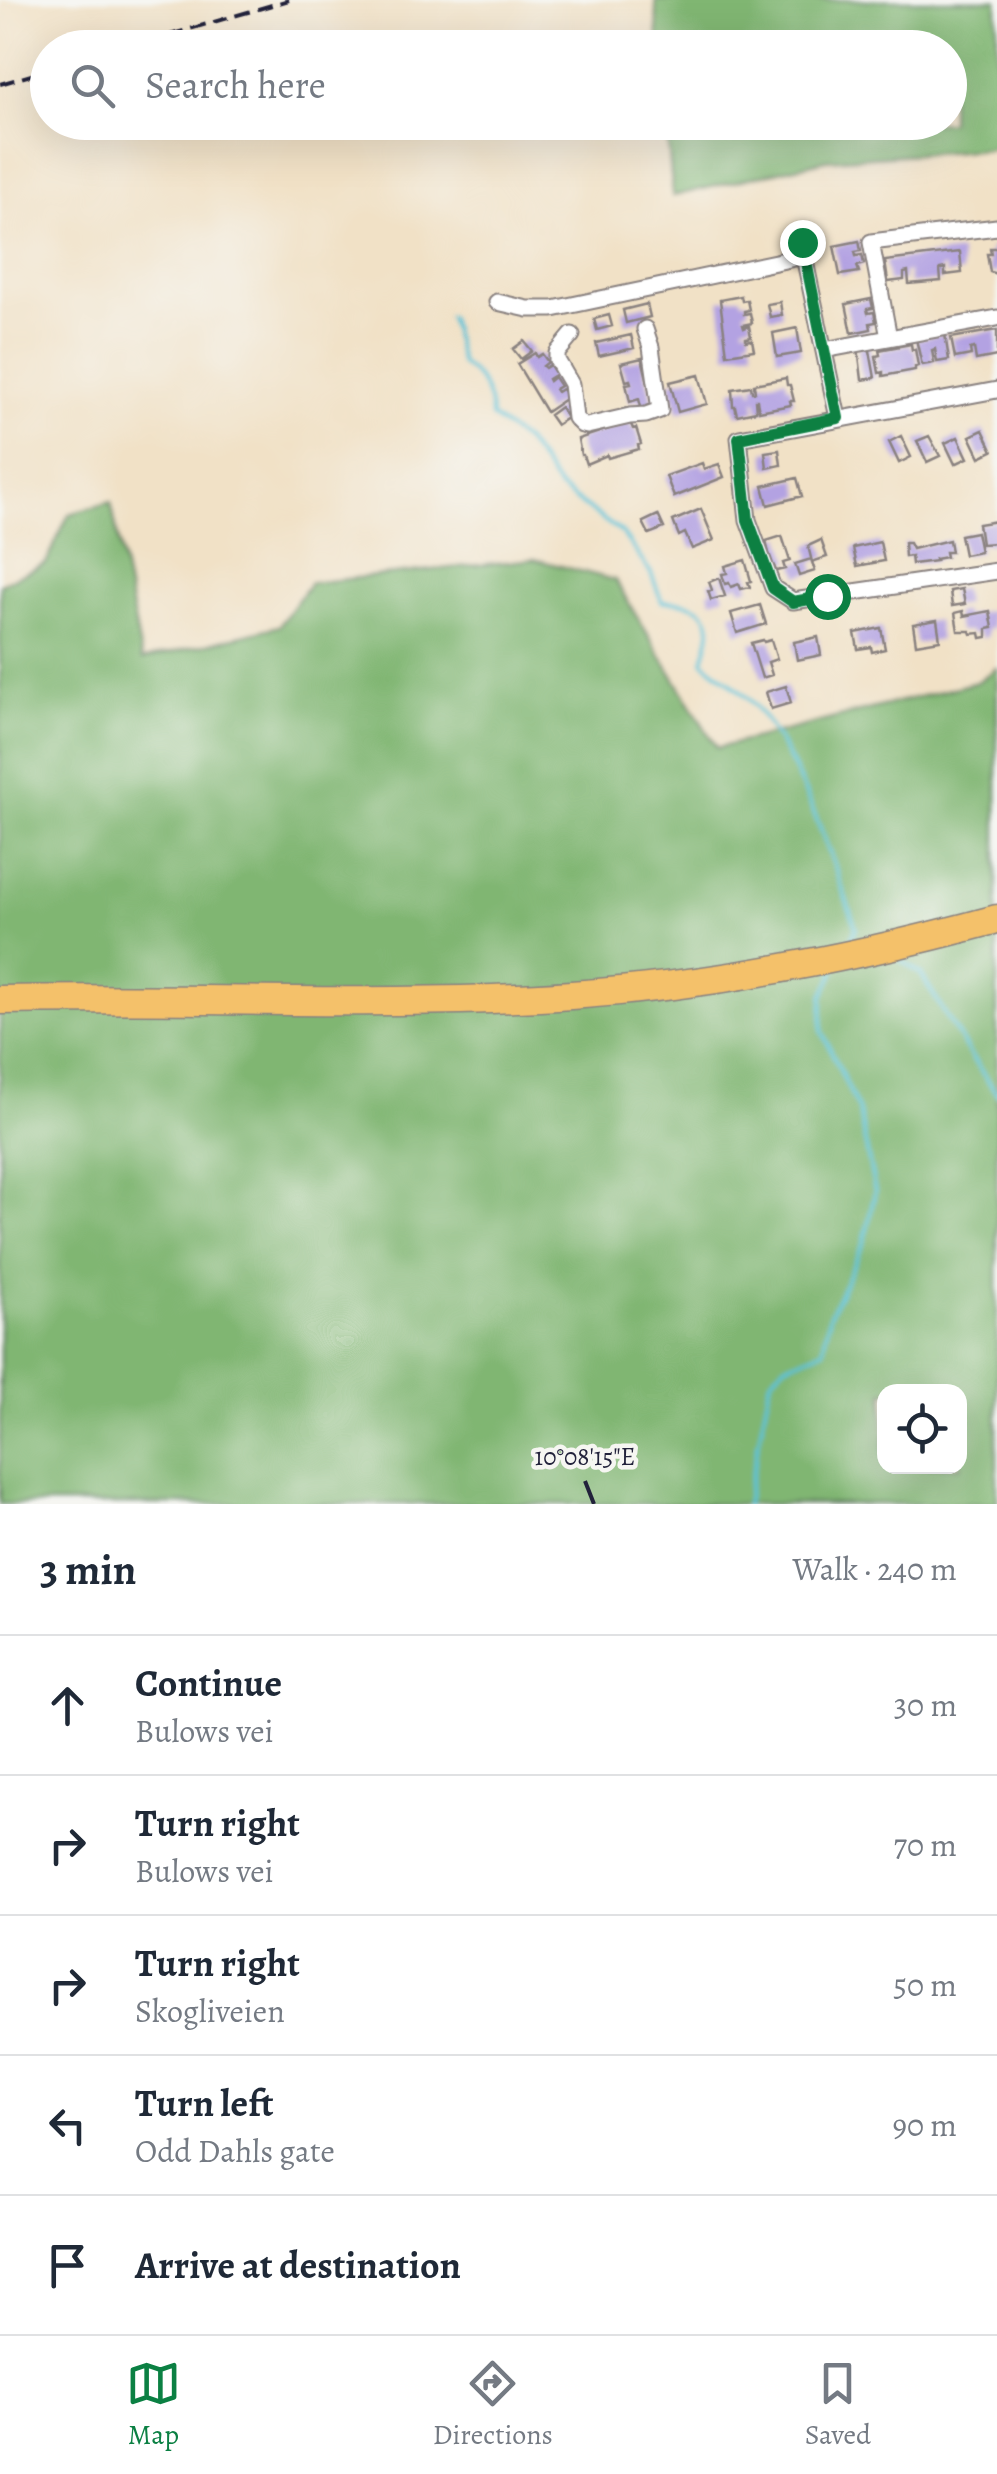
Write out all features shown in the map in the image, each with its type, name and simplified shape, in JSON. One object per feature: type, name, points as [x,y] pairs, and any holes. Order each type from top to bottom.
[{"type":"highway","points":[[0,1000],[404,1000],[574,995],[750,974],[886,947],[997,919]]},
{"type":"highway","points":[[0,1011],[437,1011],[573,1004],[704,991],[801,975],[997,930]]},
{"type":"street","points":[[889,338],[871,242],[997,227]]},
{"type":"street","points":[[497,302],[528,309],[553,309],[803,249],[838,418]]},
{"type":"street","points":[[824,350],[997,318]]},
{"type":"street","points":[[572,335],[560,347],[557,360],[571,384],[576,418],[587,426],[660,410],[645,329]]},
{"type":"street","points":[[997,390],[739,438],[748,520],[773,588],[793,602],[997,570]]},
{"type":"green space","points":[[655,0],[997,0],[997,147],[826,160],[673,196],[668,140],[967,140],[967,30],[658,30]]},
{"type":"green space","points":[[111,502],[142,660],[279,626],[310,583],[534,559],[615,580],[717,748],[977,682],[997,668],[997,1504],[0,1504],[0,584],[46,563],[69,514]]},
{"type":"building","points":[[859,241],[861,251],[855,252],[856,256],[862,255],[864,264],[857,266],[859,272],[840,275],[834,246]]},
{"type":"building","points":[[990,248],[997,248],[997,274],[990,272]]},
{"type":"building","points":[[960,252],[962,273],[945,275],[945,268],[940,269],[941,281],[909,284],[908,272],[904,273],[904,280],[888,282],[885,261]]},
{"type":"building","points":[[741,296],[742,301],[747,300],[749,310],[744,314],[750,313],[752,323],[743,325],[749,326],[751,337],[746,341],[752,340],[754,350],[727,354],[720,300]]},
{"type":"building","points":[[871,299],[873,308],[867,309],[868,313],[874,312],[876,322],[870,323],[871,329],[852,333],[846,304]]},
{"type":"building","points":[[780,302],[782,315],[770,317],[767,304]]},
{"type":"building","points":[[647,304],[650,317],[626,323],[623,310]]},
{"type":"building","points":[[609,315],[612,326],[597,330],[594,319]]},
{"type":"building","points":[[797,328],[801,353],[777,357],[773,333]]},
{"type":"building","points":[[997,330],[997,356],[976,360],[974,348],[970,349],[971,355],[955,358],[951,338]]},
{"type":"building","points":[[945,334],[949,360],[937,362],[935,349],[934,363],[922,365],[916,339]]},
{"type":"building","points":[[631,335],[634,348],[599,356],[596,343]]},
{"type":"building","points":[[524,341],[532,351],[521,359],[513,349]]},
{"type":"building","points":[[911,344],[918,366],[915,370],[883,376],[883,372],[879,373],[879,350]]},
{"type":"building","points":[[869,345],[875,378],[862,380],[858,347]]},
{"type":"building","points":[[535,353],[537,357],[542,354],[548,362],[543,366],[550,365],[556,374],[548,379],[554,377],[560,386],[555,389],[557,392],[562,389],[568,397],[546,412],[517,364]]},
{"type":"building","points":[[642,358],[654,408],[642,411],[639,399],[630,402],[626,384],[631,383],[626,381],[621,363]]},
{"type":"building","points":[[699,375],[707,404],[678,412],[670,382]]},
{"type":"building","points":[[786,378],[794,401],[790,401],[791,405],[759,411],[755,400],[756,411],[737,415],[732,389],[751,386],[755,392],[754,384]]},
{"type":"building","points":[[560,407],[567,418],[556,425],[549,415]]},
{"type":"building","points":[[630,422],[636,428],[639,449],[586,464],[578,439]]},
{"type":"building","points":[[983,430],[993,451],[980,457],[970,436]]},
{"type":"building","points":[[901,436],[911,457],[899,463],[889,442]]},
{"type":"building","points":[[929,436],[940,456],[927,462],[917,441]]},
{"type":"building","points":[[958,437],[968,458],[955,464],[945,443]]},
{"type":"building","points":[[779,450],[781,465],[767,468],[765,452]]},
{"type":"building","points":[[702,463],[704,469],[719,464],[724,477],[674,497],[666,476]]},
{"type":"building","points":[[797,478],[802,496],[768,505],[763,486]]},
{"type":"building","points":[[701,509],[714,540],[692,549],[685,533],[679,536],[673,521]]},
{"type":"building","points":[[658,515],[664,528],[649,534],[643,522]]},
{"type":"building","points":[[997,521],[997,543],[981,544],[978,524]]},
{"type":"building","points":[[976,532],[980,552],[964,555],[960,535]]},
{"type":"building","points":[[782,536],[790,561],[783,563],[785,569],[776,571],[766,541]]},
{"type":"building","points":[[821,540],[827,557],[812,562],[808,546]]},
{"type":"building","points":[[949,540],[951,552],[945,552],[946,557],[936,561],[912,564],[911,556],[905,557],[904,543],[912,549]]},
{"type":"building","points":[[880,542],[884,561],[857,566],[853,548]]},
{"type":"building","points":[[811,559],[815,571],[799,576],[795,564]]},
{"type":"building","points":[[745,560],[750,587],[741,589],[739,584],[725,584],[725,566]]},
{"type":"building","points":[[719,578],[725,596],[711,600],[709,582]]},
{"type":"building","points":[[962,589],[965,604],[952,606],[950,591]]},
{"type":"building","points":[[760,605],[766,624],[737,633],[731,613]]},
{"type":"building","points":[[963,611],[964,616],[990,611],[993,628],[987,629],[987,637],[958,631],[955,613]]},
{"type":"building","points":[[937,620],[940,640],[916,644],[913,624]]},
{"type":"building","points":[[881,628],[885,649],[858,649],[855,633]]},
{"type":"building","points":[[818,637],[821,655],[797,660],[794,642]]},
{"type":"building","points":[[771,640],[777,659],[768,662],[772,675],[762,678],[751,643]]},
{"type":"building","points":[[786,686],[791,703],[771,709],[766,692]]},
{"type":"waterway","points":[[449,317],[461,364],[483,387],[491,417],[527,443],[559,488],[622,533],[651,573],[662,602],[699,608],[708,619],[710,631],[703,661],[756,707],[788,757],[814,813],[856,928],[848,944]]},
{"type":"waterway","points":[[898,958],[921,974],[997,1094]]},
{"type":"waterway","points":[[746,1504],[771,1379],[785,1365],[823,1350],[829,1316],[864,1243],[875,1192],[859,1112],[822,1031],[823,996],[835,971]]},
{"type":"railway","points":[[186,30],[289,0]]},
{"type":"railway","points":[[0,84],[30,75]]},
{"type":"route","points":[[802,242],[838,418],[739,438],[748,520],[773,588],[793,602],[827,596]]}]
